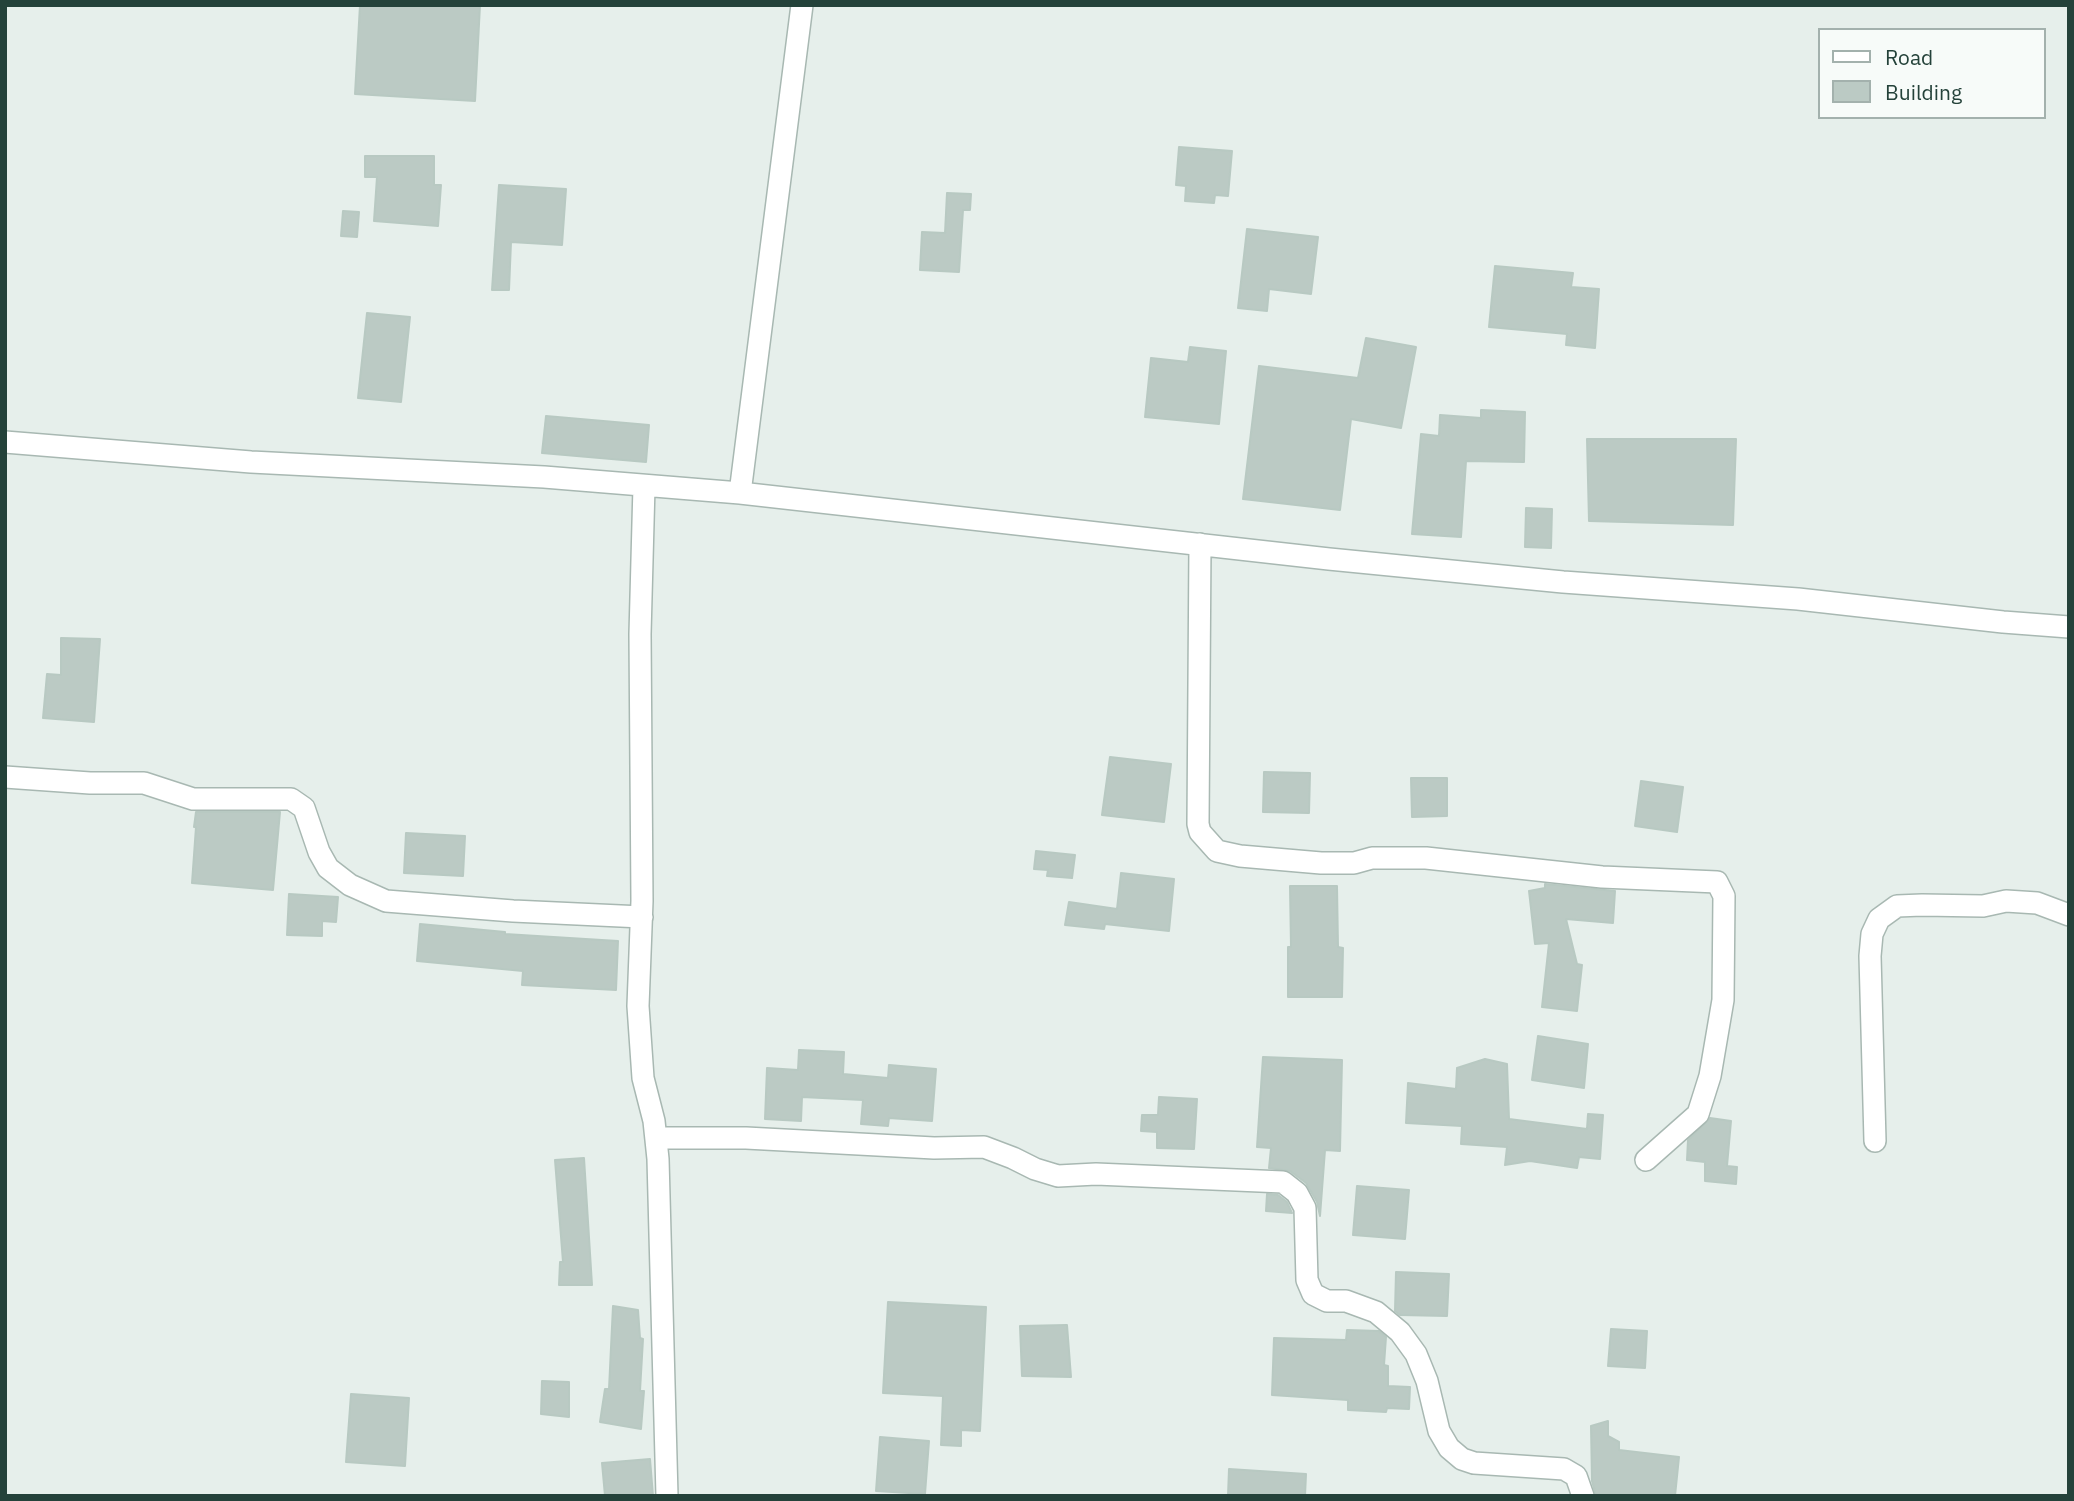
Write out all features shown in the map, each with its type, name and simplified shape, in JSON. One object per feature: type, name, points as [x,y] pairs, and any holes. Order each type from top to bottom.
[{"type":"street","points":[[740,493],[802,5]]},
{"type":"street","points":[[5,442],[251,462],[530,477],[740,493],[1563,582],[1798,599],[2069,627]]},
{"type":"street","points":[[644,486],[640,634],[642,917],[638,1006],[643,1078],[654,1121],[658,1159],[667,1496]]},
{"type":"street","points":[[1199,544],[1198,824],[1200,832],[1217,851],[1240,856],[1321,863],[1354,863],[1389,857],[1426,858],[1602,877],[1717,882],[1724,896],[1723,1000],[1710,1076],[1698,1114],[1646,1160]]},
{"type":"street","points":[[5,777],[90,783],[144,783],[193,799],[291,799],[304,807],[319,852],[328,868],[351,885],[386,901],[513,912],[642,917]]},
{"type":"street","points":[[1875,1141],[1870,956],[1872,934],[1879,919],[1897,906],[1983,906],[2007,901],[2037,903],[2069,915]]},
{"type":"street","points":[[656,1138],[746,1138],[934,1148],[984,1147],[1058,1176],[1096,1174],[1283,1182],[1297,1193],[1305,1208],[1307,1280],[1313,1294],[1327,1301],[1346,1301],[1376,1312],[1400,1332],[1416,1354],[1427,1381],[1440,1432],[1449,1448],[1462,1459],[1474,1463],[1564,1469],[1576,1476],[1583,1496]]},
{"type":"building","points":[[360,5],[480,5],[475,101],[355,94]]},
{"type":"building","points":[[1179,147],[1232,151],[1228,196],[1215,195],[1214,203],[1185,201],[1186,186],[1176,185]]},
{"type":"building","points":[[365,156],[434,156],[434,185],[441,185],[438,226],[374,221],[377,177],[365,177]]},
{"type":"building","points":[[499,185],[566,189],[562,245],[511,242],[509,290],[492,290]]},
{"type":"building","points":[[947,193],[971,194],[970,210],[963,210],[959,272],[920,270],[922,232],[945,233]]},
{"type":"building","points":[[343,211],[359,212],[357,237],[341,236]]},
{"type":"building","points":[[1247,229],[1318,237],[1311,294],[1269,289],[1267,311],[1238,308]]},
{"type":"building","points":[[1495,266],[1573,273],[1571,287],[1599,289],[1595,348],[1566,345],[1567,334],[1489,327]]},
{"type":"building","points":[[367,313],[410,317],[401,402],[358,398]]},
{"type":"building","points":[[1366,338],[1416,347],[1401,428],[1351,419],[1340,510],[1243,499],[1259,366],[1358,378]]},
{"type":"building","points":[[1190,347],[1226,351],[1219,424],[1145,417],[1151,358],[1188,362]]},
{"type":"building","points":[[1481,410],[1525,412],[1524,462],[1466,461],[1461,537],[1412,534],[1421,434],[1439,436],[1440,415],[1481,418]]},
{"type":"building","points":[[546,416],[649,425],[646,462],[542,453]]},
{"type":"building","points":[[1587,439],[1736,439],[1733,525],[1589,521]]},
{"type":"building","points":[[1526,508],[1552,509],[1551,548],[1525,547]]},
{"type":"building","points":[[61,638],[100,639],[94,722],[43,718],[47,674],[61,675]]},
{"type":"building","points":[[1110,757],[1171,764],[1164,822],[1102,815]]},
{"type":"building","points":[[1264,772],[1310,773],[1309,813],[1263,812]]},
{"type":"building","points":[[1411,778],[1447,778],[1447,816],[1412,817]]},
{"type":"building","points":[[1641,781],[1683,787],[1677,832],[1635,826]]},
{"type":"building","points":[[196,812],[280,812],[273,890],[192,883]]},
{"type":"building","points":[[406,833],[465,836],[463,876],[404,873]]},
{"type":"building","points":[[1036,851],[1075,855],[1072,878],[1047,876],[1048,870],[1034,869]]},
{"type":"building","points":[[1121,873],[1174,879],[1169,931],[1105,924],[1104,929],[1065,925],[1069,902],[1117,909]]},
{"type":"building","points":[[1545,884],[1615,891],[1613,923],[1566,919],[1577,964],[1582,965],[1577,1011],[1542,1007],[1549,943],[1535,944],[1529,891],[1545,888]]},
{"type":"building","points":[[1290,886],[1337,886],[1338,947],[1343,948],[1342,997],[1288,997]]},
{"type":"building","points":[[289,894],[338,897],[336,922],[322,921],[322,936],[287,935]]},
{"type":"building","points":[[420,924],[505,934],[618,941],[616,990],[522,985],[523,971],[417,961]]},
{"type":"building","points":[[1538,1036],[1588,1044],[1584,1088],[1532,1080]]},
{"type":"building","points":[[799,1050],[844,1052],[843,1074],[888,1078],[889,1065],[936,1069],[932,1121],[889,1118],[888,1126],[861,1124],[863,1100],[802,1097],[801,1121],[765,1119],[767,1068],[798,1070]]},
{"type":"building","points":[[1263,1057],[1342,1060],[1340,1151],[1325,1150],[1320,1216],[1317,1202],[1306,1183],[1290,1171],[1269,1168],[1271,1148],[1257,1147]]},
{"type":"building","points":[[1485,1059],[1507,1064],[1509,1119],[1587,1129],[1588,1114],[1603,1115],[1600,1159],[1579,1157],[1577,1168],[1530,1161],[1505,1165],[1507,1147],[1461,1144],[1462,1126],[1406,1123],[1408,1083],[1456,1089],[1457,1068]]},
{"type":"building","points":[[1159,1097],[1197,1099],[1194,1149],[1157,1148],[1157,1132],[1141,1131],[1142,1115],[1158,1115]]},
{"type":"building","points":[[1710,1118],[1731,1121],[1727,1166],[1737,1167],[1736,1184],[1705,1181],[1705,1162],[1687,1160],[1688,1140]]},
{"type":"building","points":[[584,1158],[592,1285],[559,1285],[560,1262],[563,1262],[555,1160]]},
{"type":"building","points":[[1357,1186],[1409,1190],[1405,1239],[1353,1235]]},
{"type":"building","points":[[1267,1194],[1278,1195],[1287,1202],[1292,1213],[1266,1211]]},
{"type":"building","points":[[1396,1272],[1449,1274],[1447,1316],[1400,1315],[1395,1311]]},
{"type":"building","points":[[888,1302],[986,1307],[980,1431],[961,1430],[961,1446],[941,1445],[943,1396],[883,1393]]},
{"type":"building","points":[[613,1306],[638,1310],[640,1338],[643,1339],[640,1391],[644,1391],[641,1429],[600,1422],[605,1389],[609,1389]]},
{"type":"building","points":[[1067,1325],[1071,1377],[1022,1376],[1020,1326]]},
{"type":"building","points":[[1611,1329],[1647,1331],[1645,1368],[1608,1366]]},
{"type":"building","points":[[1347,1330],[1379,1331],[1386,1337],[1384,1365],[1388,1366],[1388,1386],[1410,1387],[1409,1409],[1387,1408],[1386,1412],[1348,1410],[1348,1400],[1272,1395],[1274,1338],[1346,1340]]},
{"type":"building","points":[[542,1381],[569,1382],[569,1417],[541,1414]]},
{"type":"building","points":[[351,1394],[409,1398],[405,1466],[346,1462]]},
{"type":"building","points":[[1608,1421],[1608,1436],[1619,1442],[1619,1450],[1679,1457],[1675,1496],[1596,1496],[1592,1481],[1591,1426]]},
{"type":"building","points":[[880,1437],[929,1441],[925,1494],[876,1491]]},
{"type":"building","points":[[650,1459],[653,1496],[605,1496],[602,1463]]},
{"type":"building","points":[[1229,1469],[1306,1474],[1305,1496],[1228,1496]]}]
